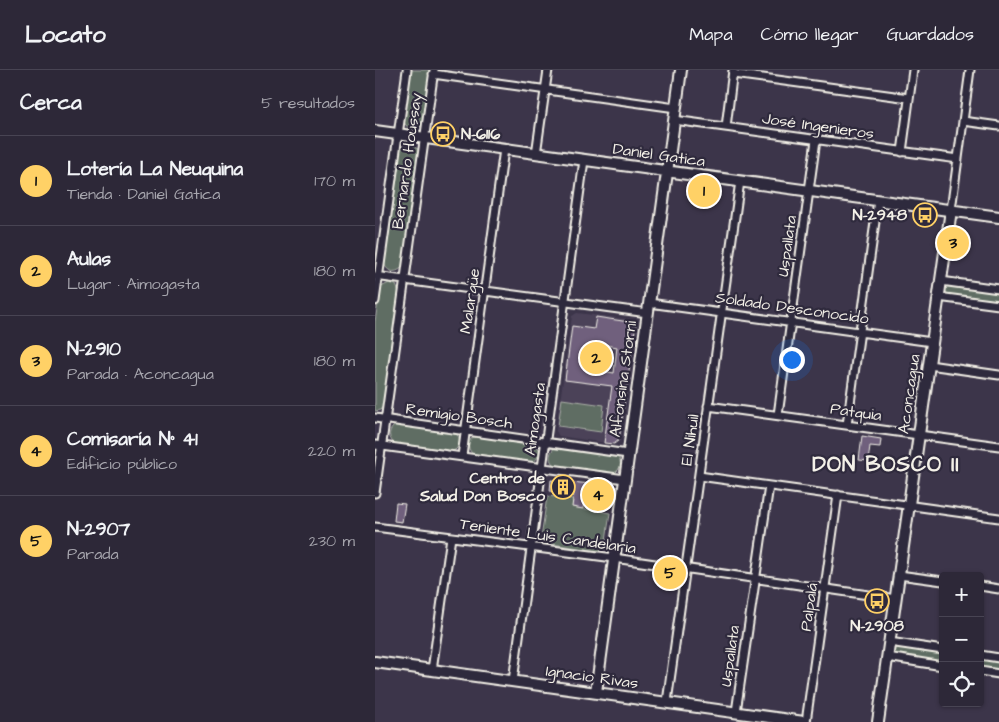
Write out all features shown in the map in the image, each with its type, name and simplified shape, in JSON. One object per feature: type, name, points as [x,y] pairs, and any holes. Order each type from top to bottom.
[{"type":"street","points":[[402,70],[407,70]]},
{"type":"street","name":"Bernardo Houssay","points":[[375,301],[407,70]]},
{"type":"street","points":[[536,154],[548,70]]},
{"type":"street","name":"Alfonsina Storni","points":[[596,692],[681,70]]},
{"type":"street","points":[[902,152],[913,70]]},
{"type":"street","name":"Aconcagua","points":[[878,722],[970,70]]},
{"type":"street","points":[[434,72],[676,108]]},
{"type":"street","name":"Bernardo Houssay","points":[[375,493],[378,445],[385,420],[434,72]]},
{"type":"street","points":[[726,127],[733,72],[909,98]]},
{"type":"street","name":"José Ingenieros","points":[[674,120],[958,160]]},
{"type":"street","points":[[963,121],[999,126]]},
{"type":"street","name":"Daniel Gatica","points":[[375,131],[999,217]]},
{"type":"street","name":"Uspallata","points":[[778,416],[816,140]]},
{"type":"street","name":"Malargüe","points":[[462,456],[504,149]]},
{"type":"street","name":"Aimogasta","points":[[513,681],[584,160]]},
{"type":"street","name":"El Nihuil","points":[[667,702],[740,181]]},
{"type":"street","points":[[847,425],[879,200]]},
{"type":"street","name":"Soldado Desconocido","points":[[377,276],[565,302],[721,312],[932,342]]},
{"type":"street","points":[[941,280],[999,289]]},
{"type":"street","points":[[938,297],[999,305]]},
{"type":"street","points":[[929,365],[999,375]]},
{"type":"street","name":"Patquia","points":[[708,406],[999,446]]},
{"type":"street","name":"Remigio Bosch","points":[[375,418],[628,454]]},
{"type":"street","points":[[378,445],[625,479]]},
{"type":"street","points":[[699,476],[999,518]]},
{"type":"street","name":"Uspallata","points":[[736,712],[769,486]]},
{"type":"street","name":"Palpalá","points":[[805,722],[838,495]]},
{"type":"street","name":"Teniente Luis Candelaria","points":[[375,527],[614,558],[895,599]]},
{"type":"street","points":[[432,670],[451,537]]},
{"type":"street","points":[[899,575],[939,580]]},
{"type":"street","points":[[984,587],[999,589]]},
{"type":"street","points":[[889,642],[939,649]]},
{"type":"street","points":[[984,656],[999,658]]},
{"type":"street","points":[[887,657],[939,665]]},
{"type":"street","name":"Ignacio Rivas","points":[[375,662],[805,722]]},
{"type":"street","points":[[984,672],[999,674]]},
{"type":"shaded area","points":[[577,313],[626,319],[626,321],[636,323],[620,441],[614,444],[559,436],[556,431],[572,316]]},
{"type":"green space","points":[[410,70],[431,70],[423,124],[415,130],[409,129],[403,121]]},
{"type":"green space","points":[[408,144],[418,149],[419,156],[403,266],[401,269],[392,271],[387,269],[384,263],[398,153],[402,147]]},
{"type":"green space","points":[[389,283],[396,285],[400,295],[384,405],[380,410],[375,411],[375,322],[380,289]]},
{"type":"green space","points":[[948,285],[999,292],[999,303],[947,295],[945,289]]},
{"type":"green space","points":[[562,399],[604,405],[601,432],[558,426]]},
{"type":"green space","points":[[398,424],[455,432],[459,439],[459,444],[455,450],[448,452],[395,444],[392,442],[390,433],[392,428]]},
{"type":"green space","points":[[477,435],[534,444],[539,449],[538,456],[531,463],[474,455],[471,453],[469,444],[471,439]]},
{"type":"green space","points":[[558,446],[615,454],[620,461],[620,466],[616,472],[609,474],[555,466],[552,464],[550,455]]},
{"type":"green space","points":[[547,496],[573,499],[573,507],[610,513],[605,547],[600,551],[545,543],[541,539]]},
{"type":"green space","points":[[897,646],[939,651],[939,662],[895,655],[894,650]]},
{"type":"green space","points":[[984,658],[999,660],[999,671],[984,669]]},
{"type":"building","points":[[596,317],[636,323],[619,440],[614,444],[604,443],[612,386],[565,380],[572,326],[594,329]],"holes":[[[606,345],[617,347],[614,373],[602,371]]]},
{"type":"building","points":[[862,436],[881,439],[880,447],[870,446],[868,461],[859,460]]},
{"type":"building","points":[[551,480],[591,484],[590,486],[608,488],[608,490],[613,491],[611,501],[606,503],[584,500],[583,509],[572,507],[574,492],[550,491]]},
{"type":"building","points":[[396,503],[405,504],[402,522],[394,521]]},
{"type":"place","name":"N-6116","points":[[443,134]]},
{"type":"place","name":"Lotería La Neuquina","points":[[704,191]]},
{"type":"place","name":"N-2948","points":[[925,215]]},
{"type":"place","name":"N-2910","points":[[953,243]]},
{"type":"place","name":"Aulas","points":[[596,358]]},
{"type":"place","name":"Centro de Salud Don Bosco","points":[[563,487]]},
{"type":"place","name":"Comisaría N° 41","points":[[598,495]]},
{"type":"place","name":"N-2907","points":[[670,573]]},
{"type":"place","name":"N-2908","points":[[877,601]]},
{"type":"district","name":"DON BOSCO II","points":[[886,464]]}]
